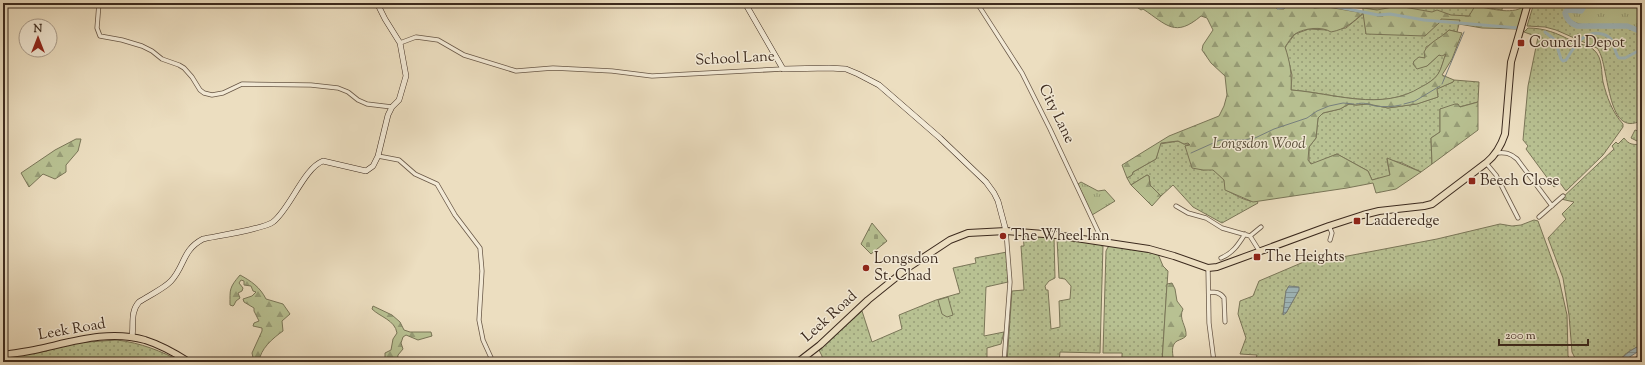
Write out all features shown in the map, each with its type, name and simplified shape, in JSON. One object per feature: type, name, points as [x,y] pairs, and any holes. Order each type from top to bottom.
[{"type":"highway","points":[[1006,231],[1041,233],[1149,249],[1208,268],[1217,267],[1329,226],[1379,211],[1432,204],[1486,163],[1497,153],[1502,144],[1505,134],[1511,62],[1528,3]]},
{"type":"highway","name":"Leek Road","points":[[800,362],[868,300],[909,266],[938,247],[950,240],[968,234],[1006,231]]},
{"type":"highway","name":"Leek Road","points":[[3,355],[101,336],[132,337],[160,346],[189,362]]},
{"type":"street","points":[[99,3],[96,28],[100,36],[122,40],[142,46],[152,51],[162,59],[179,65],[184,68],[200,90],[204,93],[212,95],[223,93],[242,84],[311,85],[338,88],[368,104],[392,107]]},
{"type":"street","points":[[132,337],[132,318],[136,306],[139,302],[170,283],[177,275],[189,249],[196,243],[203,239],[272,223],[298,190],[313,167],[323,160],[366,171],[373,166],[378,156],[388,115],[392,107],[399,100],[406,76],[400,43],[377,3]]},
{"type":"street","points":[[745,3],[783,69]]},
{"type":"street","name":"City Lane","points":[[978,3],[1022,73],[1103,242]]},
{"type":"street","name":"School Lane","points":[[400,43],[416,37],[438,40],[464,55],[516,71],[553,68],[612,71],[652,76],[783,69],[846,69],[879,85],[940,138],[986,182],[998,201],[1006,231]]},
{"type":"street","points":[[1497,153],[1505,152],[1517,159],[1552,206]]},
{"type":"street","points":[[378,156],[399,160],[416,174],[438,184],[455,214],[480,248],[482,270],[479,320],[483,340],[493,362]]},
{"type":"street","points":[[1486,163],[1496,175],[1518,218]]},
{"type":"street","points":[[1539,217],[1562,196]]},
{"type":"street","points":[[1176,206],[1188,213],[1206,218],[1222,228],[1250,236],[1260,252]]},
{"type":"street","points":[[1329,226],[1332,233],[1330,240]]},
{"type":"street","points":[[1250,236],[1261,227]]},
{"type":"street","points":[[1004,362],[1010,282],[1006,231]]},
{"type":"street","points":[[1221,258],[1229,255],[1236,248],[1245,234]]},
{"type":"street","points":[[1208,268],[1209,323],[1214,362]]},
{"type":"street","points":[[1209,292],[1217,292],[1224,298],[1226,322]]},
{"type":"green space","name":"Longsdon Wood","points":[[1131,3],[1274,3],[1277,9],[1284,9],[1288,3],[1307,3],[1314,8],[1328,7],[1363,13],[1348,25],[1336,31],[1331,32],[1318,28],[1303,30],[1295,34],[1285,47],[1290,68],[1291,90],[1357,99],[1374,100],[1390,98],[1406,94],[1428,83],[1438,74],[1446,54],[1442,56],[1439,55],[1427,66],[1417,69],[1413,64],[1414,61],[1419,57],[1425,58],[1424,52],[1426,49],[1449,30],[1462,33],[1452,59],[1442,75],[1454,80],[1453,82],[1437,89],[1438,97],[1417,104],[1388,108],[1368,104],[1349,104],[1340,109],[1323,113],[1318,118],[1316,138],[1309,147],[1308,160],[1311,164],[1337,154],[1368,171],[1372,180],[1390,175],[1387,158],[1421,172],[1396,189],[1376,193],[1373,183],[1253,202],[1225,190],[1224,180],[1213,170],[1192,168],[1185,146],[1190,145],[1188,143],[1184,144],[1178,141],[1161,143],[1156,159],[1133,172],[1132,175],[1127,178],[1122,165],[1169,136],[1219,116],[1227,95],[1225,76],[1211,63],[1202,50],[1203,45],[1213,30],[1207,18],[1201,16],[1192,23],[1184,26],[1178,28],[1171,27]]},
{"type":"green space","points":[[1274,3],[1288,3],[1284,9],[1276,9]]},
{"type":"green space","points":[[1307,3],[1503,3],[1502,10],[1475,6],[1468,20],[1460,20],[1457,32],[1449,30],[1426,47],[1426,58],[1423,58],[1427,66],[1439,55],[1446,53],[1439,73],[1432,81],[1407,94],[1374,100],[1291,90],[1292,75],[1285,47],[1295,34],[1309,29],[1327,30],[1346,28],[1364,13],[1366,34],[1377,10],[1346,7],[1314,8]]},
{"type":"green space","points":[[1534,3],[1642,3],[1642,28],[1637,35],[1642,37],[1642,120],[1630,124],[1621,120],[1610,97],[1601,56],[1597,48],[1556,30],[1545,27],[1527,26]]},
{"type":"green space","points":[[1584,3],[1642,3],[1642,31],[1620,24],[1584,25],[1576,23],[1570,19],[1566,13],[1577,13],[1581,11],[1585,8]]},
{"type":"green space","points":[[1398,6],[1432,12],[1437,10],[1451,15],[1469,16],[1475,6],[1506,11],[1523,7],[1518,29],[1482,28],[1459,24],[1460,20],[1441,19],[1440,22],[1425,36],[1366,34],[1363,8],[1377,10]]},
{"type":"green space","points":[[1528,28],[1550,32],[1589,47],[1597,53],[1608,99],[1623,124],[1623,127],[1603,155],[1566,191],[1560,183],[1554,187],[1526,149],[1528,146],[1523,140],[1528,86],[1538,37],[1524,32]]},
{"type":"green space","points":[[1454,80],[1479,82],[1478,102],[1459,107],[1440,109],[1440,132],[1431,138],[1432,164],[1421,172],[1402,163],[1387,159],[1390,176],[1372,180],[1368,171],[1337,154],[1313,164],[1309,162],[1309,147],[1316,138],[1318,118],[1323,113],[1340,109],[1349,104],[1368,104],[1388,108],[1416,104],[1438,97],[1436,89],[1453,82]]},
{"type":"green space","points":[[1478,102],[1478,130],[1432,164],[1431,138],[1440,132],[1440,109],[1455,104],[1458,104],[1460,107]]},
{"type":"green space","points":[[1635,130],[1642,135],[1642,141],[1637,141],[1631,138]]},
{"type":"green space","points":[[1624,138],[1632,144],[1642,144],[1642,344],[1626,353],[1619,362],[1577,362],[1572,352],[1569,315],[1563,278],[1548,238],[1566,219],[1562,214],[1574,202],[1561,199],[1614,149],[1612,146],[1616,142],[1618,144]]},
{"type":"green space","points":[[76,139],[81,139],[78,151],[66,165],[66,172],[55,179],[43,174],[29,187],[21,173],[55,150]]},
{"type":"green space","points":[[1178,141],[1184,144],[1191,144],[1185,146],[1203,170],[1213,169],[1224,180],[1226,190],[1249,201],[1257,201],[1258,203],[1222,223],[1193,207],[1173,185],[1161,196],[1150,185],[1149,176],[1147,175],[1131,185],[1127,178],[1132,175],[1133,172],[1156,159],[1160,144]]},
{"type":"green space","points":[[1147,175],[1149,176],[1150,185],[1161,196],[1152,206],[1131,185]]},
{"type":"green space","points":[[1081,182],[1098,191],[1105,190],[1115,201],[1092,215],[1078,184]]},
{"type":"green space","points":[[1534,220],[1538,221],[1559,279],[1567,315],[1568,356],[1573,362],[1255,362],[1257,355],[1240,354],[1246,338],[1238,314],[1240,301],[1253,296],[1259,281],[1306,261],[1316,262],[1437,239],[1500,224],[1512,226],[1521,225]],"holes":[[[1289,286],[1299,290],[1286,313],[1283,314],[1286,291]]]},
{"type":"green space","points":[[872,223],[887,241],[871,254],[861,244]]},
{"type":"green space","points":[[1023,234],[1054,237],[1055,278],[1049,281],[1045,286],[1046,290],[1048,290],[1051,329],[1060,327],[1059,301],[1070,299],[1071,286],[1065,279],[1059,278],[1057,238],[1103,245],[1100,353],[1060,352],[1059,362],[1007,362],[1012,291],[1024,290],[1021,246],[1024,246]]},
{"type":"green space","points":[[1111,246],[1158,254],[1163,266],[1168,271],[1162,362],[1122,362],[1122,353],[1103,353],[1106,251],[1108,247]]},
{"type":"green space","points":[[1007,252],[1008,282],[986,287],[984,336],[1004,332],[1001,344],[987,348],[987,362],[823,362],[819,350],[862,311],[872,342],[902,329],[899,315],[936,300],[960,293],[953,268],[976,263],[975,258]]},
{"type":"green space","points":[[240,275],[255,285],[266,299],[283,304],[290,314],[282,321],[283,331],[271,340],[264,348],[259,362],[254,362],[252,353],[262,328],[253,326],[254,323],[259,321],[254,308],[244,302],[243,299],[252,296],[256,292],[253,291],[251,286],[244,285],[244,281],[241,280],[239,283],[243,288],[242,291],[238,293],[240,298],[233,306],[230,305],[231,289]]},
{"type":"green space","points":[[1172,283],[1175,289],[1177,301],[1183,309],[1182,319],[1186,336],[1173,345],[1172,351],[1174,362],[1162,362],[1167,284]]},
{"type":"green space","points":[[948,297],[953,315],[947,317],[942,314],[938,300]]},
{"type":"green space","points":[[373,306],[392,315],[400,322],[404,330],[410,332],[431,332],[432,336],[418,340],[406,335],[403,337],[401,343],[403,349],[398,355],[397,362],[385,362],[385,353],[391,350],[393,339],[397,333],[396,329],[390,322],[372,309]]},
{"type":"green space","points":[[117,340],[151,348],[182,362],[3,362],[3,358],[47,351],[49,349],[74,343]]},
{"type":"green space","points":[[1642,353],[1642,362],[1628,362]]},
{"type":"water","points":[[1289,286],[1299,287],[1299,290],[1286,313],[1283,315],[1286,291]]},
{"type":"water","points":[[1642,344],[1642,349],[1628,358],[1619,362],[1618,361],[1630,351]]},
{"type":"waterway","points":[[1275,3],[1278,8],[1284,7],[1286,3]]},
{"type":"waterway","points":[[1309,3],[1316,6],[1328,5],[1378,15],[1390,14],[1424,20],[1518,28]]},
{"type":"waterway","points":[[1582,3],[1583,8],[1581,11],[1567,10],[1565,13],[1568,19],[1577,26],[1627,26],[1642,32]]},
{"type":"waterway","points":[[1442,84],[1464,32]]},
{"type":"waterway","points":[[1545,32],[1555,40],[1563,61],[1566,60],[1580,40],[1590,34],[1596,33],[1603,34],[1610,38],[1619,58],[1625,58],[1640,50]]},
{"type":"waterway","points":[[1404,104],[1415,101],[1440,86]]},
{"type":"waterway","points":[[1191,153],[1220,140],[1243,140],[1255,138],[1274,129],[1307,118],[1317,111],[1329,106],[1343,103],[1354,104]]},
{"type":"waterway","points":[[1356,104],[1364,103],[1385,107],[1401,105]]},
{"type":"place","name":"Council Depot","points":[[1521,43]]},
{"type":"place","name":"Beech Close","points":[[1472,181]]},
{"type":"place","name":"Ladderedge","points":[[1357,221]]},
{"type":"place","name":"The Wheel Inn","points":[[1003,236]]},
{"type":"place","name":"The Heights","points":[[1257,257]]},
{"type":"place","name":"Longsdon St. Chad","points":[[866,268]]}]
